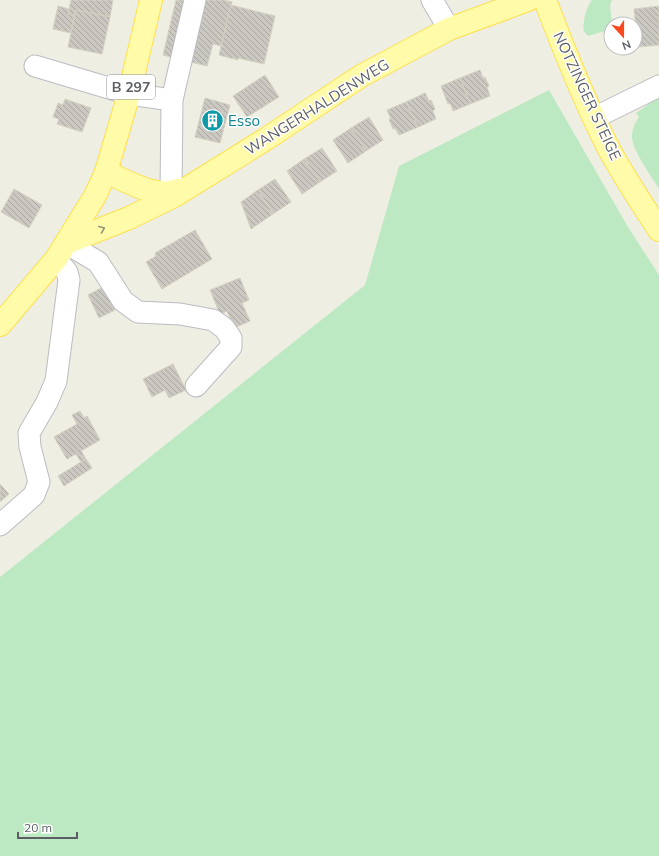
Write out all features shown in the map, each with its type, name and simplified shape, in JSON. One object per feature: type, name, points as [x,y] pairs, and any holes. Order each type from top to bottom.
[{"type":"main road","name":"B 297","points":[[0,325],[61,251],[95,196],[106,172],[129,94],[151,0]]},
{"type":"main road","name":"WANGERHALDENWEG","points":[[61,251],[176,195],[266,139],[361,76],[449,29],[528,0]]},
{"type":"main road","name":"NOTZINGER STEIGE","points":[[545,0],[561,42],[594,118],[610,150],[659,230]]},
{"type":"main road","name":"WANGERHALDENWEG","points":[[106,172],[152,191],[172,192],[208,174]]},
{"type":"street","points":[[172,192],[172,100],[195,0]]},
{"type":"street","points":[[432,0],[449,29]]},
{"type":"street","points":[[35,66],[129,94],[172,100]]},
{"type":"street","points":[[594,118],[659,86]]},
{"type":"street","points":[[61,251],[98,262],[123,301],[138,312],[180,314],[213,320],[224,328],[231,338],[231,347],[196,386]]},
{"type":"street","points":[[0,525],[34,495],[39,482],[30,447],[29,433],[47,402],[56,381],[69,280],[61,251]]},
{"type":"green space","points":[[592,0],[612,0],[610,5],[611,16],[603,16],[603,31],[588,36],[584,31],[584,19]]},
{"type":"green space","points":[[549,90],[628,227],[659,275],[659,856],[0,856],[0,577],[365,285],[399,166]]},
{"type":"green space","points":[[659,97],[659,189],[635,149],[632,137],[634,126],[639,117],[636,113]]},
{"type":"building","points":[[71,0],[113,0],[110,17],[76,10],[74,16],[68,14]]},
{"type":"building","points":[[176,0],[223,0],[232,2],[221,46],[213,44],[207,66],[163,55]]},
{"type":"building","points":[[231,5],[275,16],[264,64],[219,55]]},
{"type":"building","points":[[58,6],[69,9],[68,14],[74,16],[71,33],[53,29]]},
{"type":"building","points":[[659,6],[659,45],[643,47],[643,16],[635,16],[634,9]]},
{"type":"building","points":[[76,10],[110,17],[102,54],[68,47]]},
{"type":"building","points":[[480,70],[483,78],[485,77],[489,86],[487,87],[490,96],[470,104],[460,78]]},
{"type":"building","points":[[265,75],[279,97],[247,117],[233,96]]},
{"type":"building","points":[[460,78],[470,104],[453,111],[450,103],[448,104],[441,86]]},
{"type":"building","points":[[425,93],[429,101],[431,100],[435,109],[433,111],[436,119],[418,127],[406,102]]},
{"type":"building","name":"Esso","points":[[205,98],[230,105],[220,143],[195,137]]},
{"type":"building","points":[[65,99],[91,108],[82,132],[57,124],[59,119],[53,117],[58,103],[63,105]]},
{"type":"building","points":[[406,102],[418,127],[399,135],[395,128],[393,129],[387,110]]},
{"type":"building","points":[[369,117],[383,140],[366,151],[351,128]]},
{"type":"building","points":[[351,128],[366,151],[348,163],[333,140]]},
{"type":"building","points":[[322,148],[337,171],[320,182],[304,159]]},
{"type":"building","points":[[304,159],[320,182],[302,194],[287,171]]},
{"type":"building","points":[[275,179],[291,202],[273,214],[258,190]]},
{"type":"building","points":[[14,189],[42,205],[29,228],[1,212]]},
{"type":"building","points":[[258,190],[273,214],[251,229],[241,202]]},
{"type":"building","points":[[195,230],[212,259],[162,289],[146,262],[156,256],[155,253]]},
{"type":"building","points":[[240,278],[249,300],[242,303],[250,321],[234,328],[227,311],[220,314],[210,290]]},
{"type":"building","points":[[103,287],[115,310],[99,318],[88,295]]},
{"type":"building","points":[[173,364],[186,390],[169,398],[165,390],[152,397],[143,379]]},
{"type":"building","points":[[80,411],[84,418],[87,416],[100,440],[81,451],[86,459],[81,462],[76,454],[67,459],[54,437],[77,424],[72,415]]},
{"type":"building","points":[[86,459],[92,468],[64,486],[58,476]]},
{"type":"building","points":[[0,484],[9,494],[0,502]]},
{"type":"place","name":"Esso","points":[[212,121]]}]
